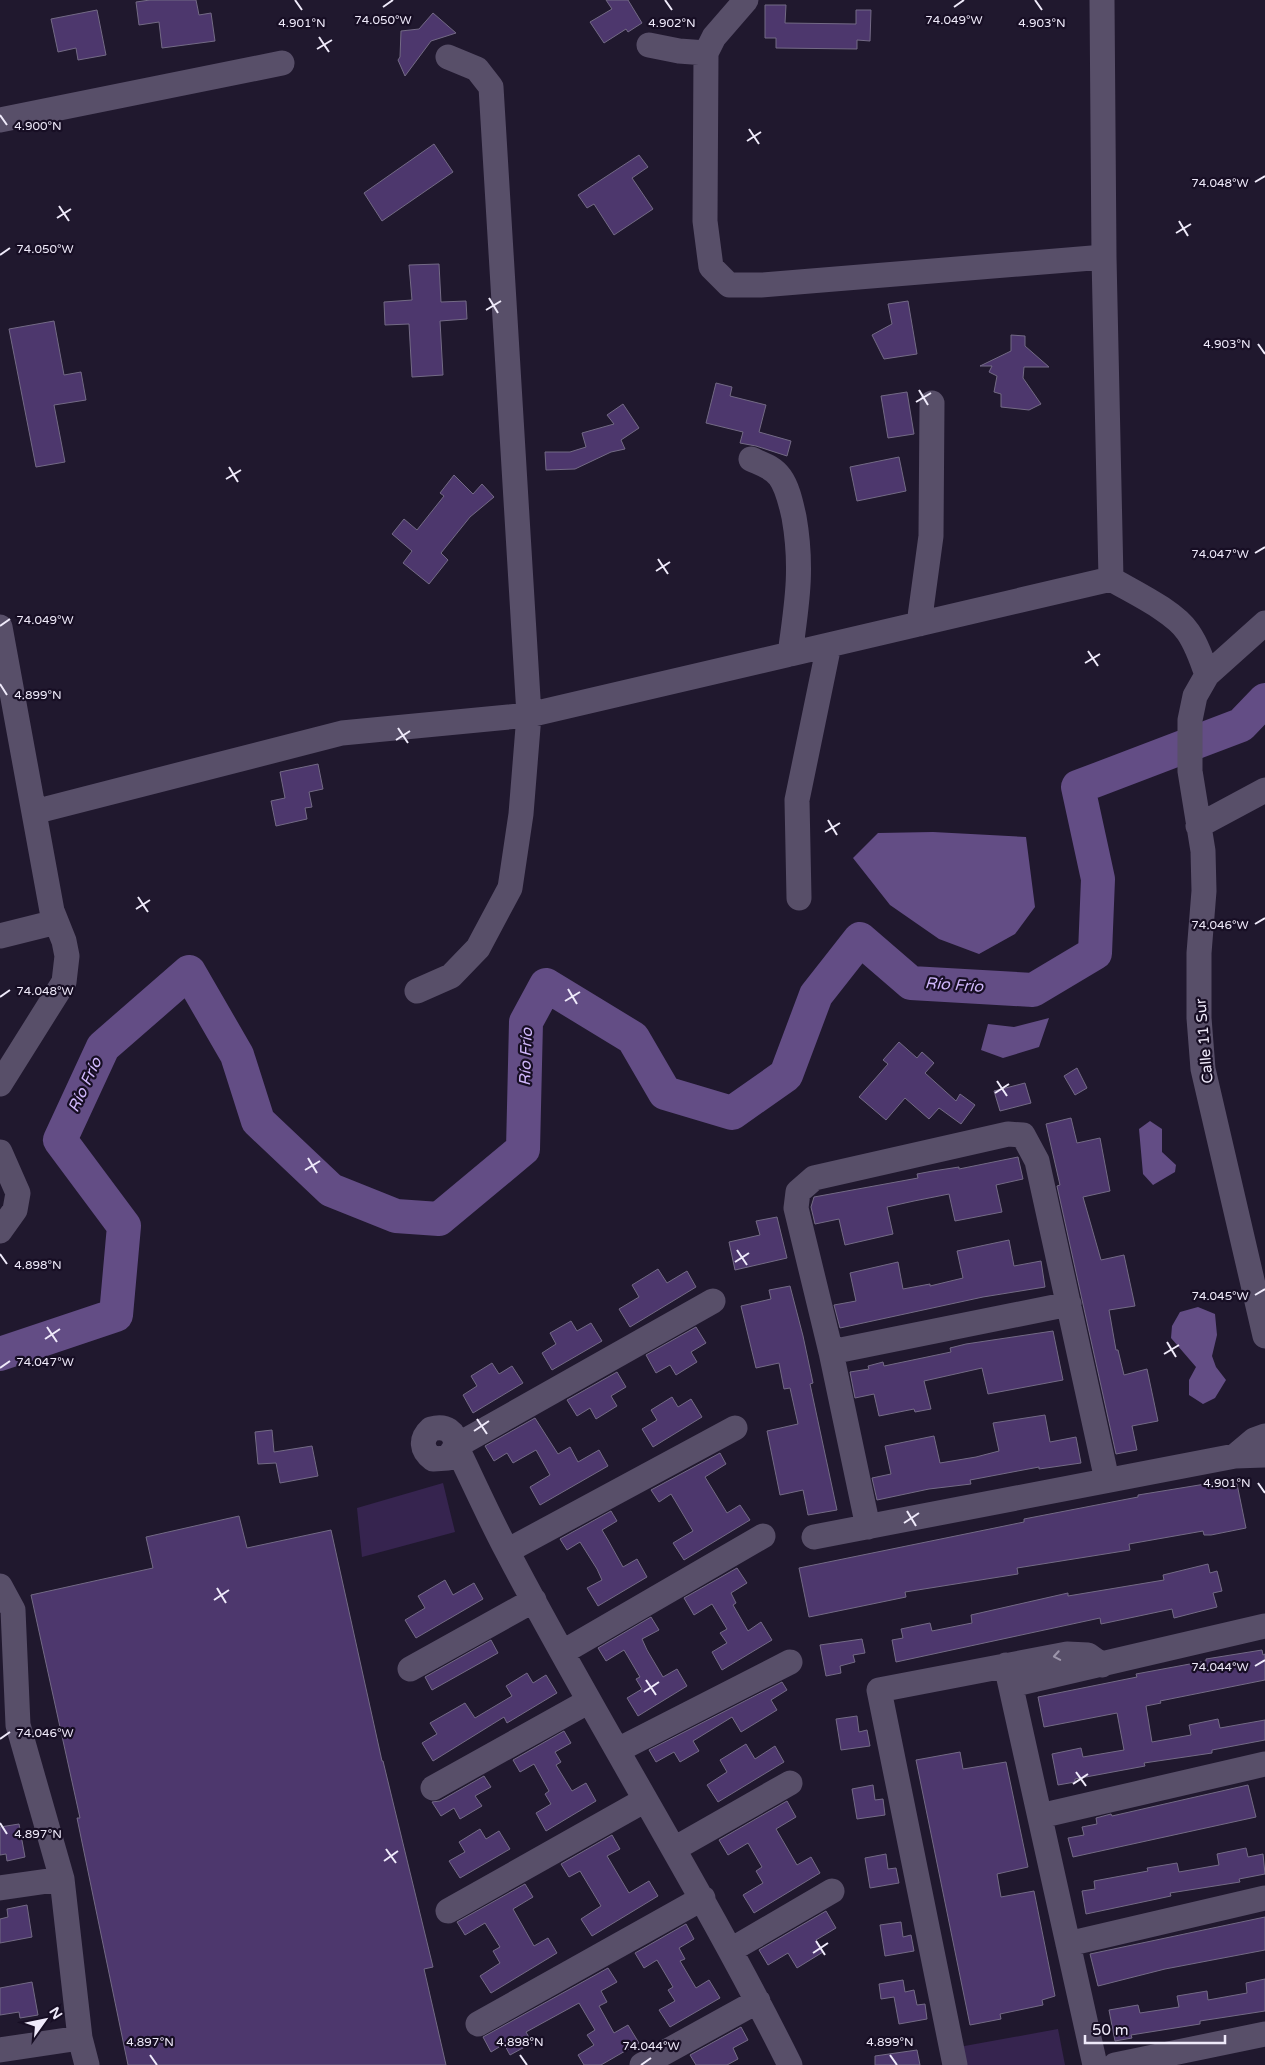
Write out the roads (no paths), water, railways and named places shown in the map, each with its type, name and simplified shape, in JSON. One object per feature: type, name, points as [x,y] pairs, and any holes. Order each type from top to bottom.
[{"type":"street","points":[[746,0],[714,37],[706,53],[705,221],[711,267],[729,285],[761,285],[1104,257]]},
{"type":"street","points":[[1102,0],[1104,257],[1111,580]]},
{"type":"street","points":[[649,45],[679,51],[706,53]]},
{"type":"street","points":[[417,991],[451,976],[478,948],[510,888],[522,814],[529,715],[491,87],[486,78],[477,69],[448,57]]},
{"type":"street","points":[[0,120],[282,63]]},
{"type":"street","points":[[919,624],[931,536],[932,403]]},
{"type":"street","points":[[751,460],[770,467],[780,477],[791,502],[800,548],[800,581],[790,654]]},
{"type":"street","points":[[34,812],[342,733],[529,715],[1111,580],[1157,606],[1187,630],[1199,651],[1208,674]]},
{"type":"street","name":"Calle 11 Sur","points":[[1265,623],[1208,674],[1195,696],[1190,720],[1190,771],[1203,850],[1204,891],[1199,953],[1199,1018],[1203,1069],[1265,1336]]},
{"type":"street","points":[[0,627],[6,700],[34,812],[54,916],[68,956],[64,982],[0,1084]]},
{"type":"street","points":[[799,898],[797,800],[829,645]]},
{"type":"street","points":[[1198,826],[1265,790]]},
{"type":"street","points":[[0,927],[54,916]]},
{"type":"street","points":[[0,936],[54,916]]},
{"type":"street","points":[[868,1527],[831,1352],[796,1208],[798,1192],[814,1178],[1008,1134],[1023,1135],[1037,1161],[1107,1480]]},
{"type":"street","points":[[0,1152],[18,1193],[15,1210],[0,1231]]},
{"type":"street","points":[[713,1301],[456,1446],[507,1551],[589,1701],[703,1898],[790,2065]]},
{"type":"street","points":[[831,1352],[1069,1304]]},
{"type":"street","points":[[507,1551],[735,1428]]},
{"type":"street","points":[[1235,1456],[1254,1440],[1265,1436]]},
{"type":"street","points":[[814,1537],[1235,1456],[1265,1455]]},
{"type":"street","points":[[563,1652],[764,1536]]},
{"type":"street","points":[[0,1586],[13,1610],[9,1726],[62,1879],[80,2038],[86,2065]]},
{"type":"street","points":[[410,1669],[534,1600]]},
{"type":"street","points":[[955,2065],[879,1690],[1009,1675],[1068,1654],[1088,1655],[1102,1666],[1263,1623]]},
{"type":"street","points":[[618,1750],[790,1662]]},
{"type":"street","points":[[1009,1675],[1095,2065]]},
{"type":"street","points":[[433,1788],[589,1701]]},
{"type":"street","points":[[1040,1816],[1265,1764]]},
{"type":"street","points":[[674,1850],[790,1783]]},
{"type":"street","points":[[448,1911],[646,1800]]},
{"type":"street","points":[[0,1888],[62,1879]]},
{"type":"street","points":[[731,1950],[832,1891]]},
{"type":"street","points":[[478,2024],[703,1898]]},
{"type":"street","points":[[1068,1944],[1265,1898]]},
{"type":"street","points":[[642,2065],[758,2002]]},
{"type":"street","points":[[1115,2065],[1265,2034]]},
{"type":"street","points":[[0,2050],[80,2038]]},
{"type":"waterway","name":"Río Frío","points":[[0,1354],[116,1315],[124,1226],[60,1140],[103,1047],[189,972],[237,1055],[258,1121],[331,1190],[396,1216],[439,1219],[523,1149],[526,1022],[546,985],[633,1038],[665,1093],[732,1113],[786,1075],[816,995],[860,939],[911,983],[1033,990],[1095,953],[1098,879],[1078,787],[1241,725],[1265,700]]}]
